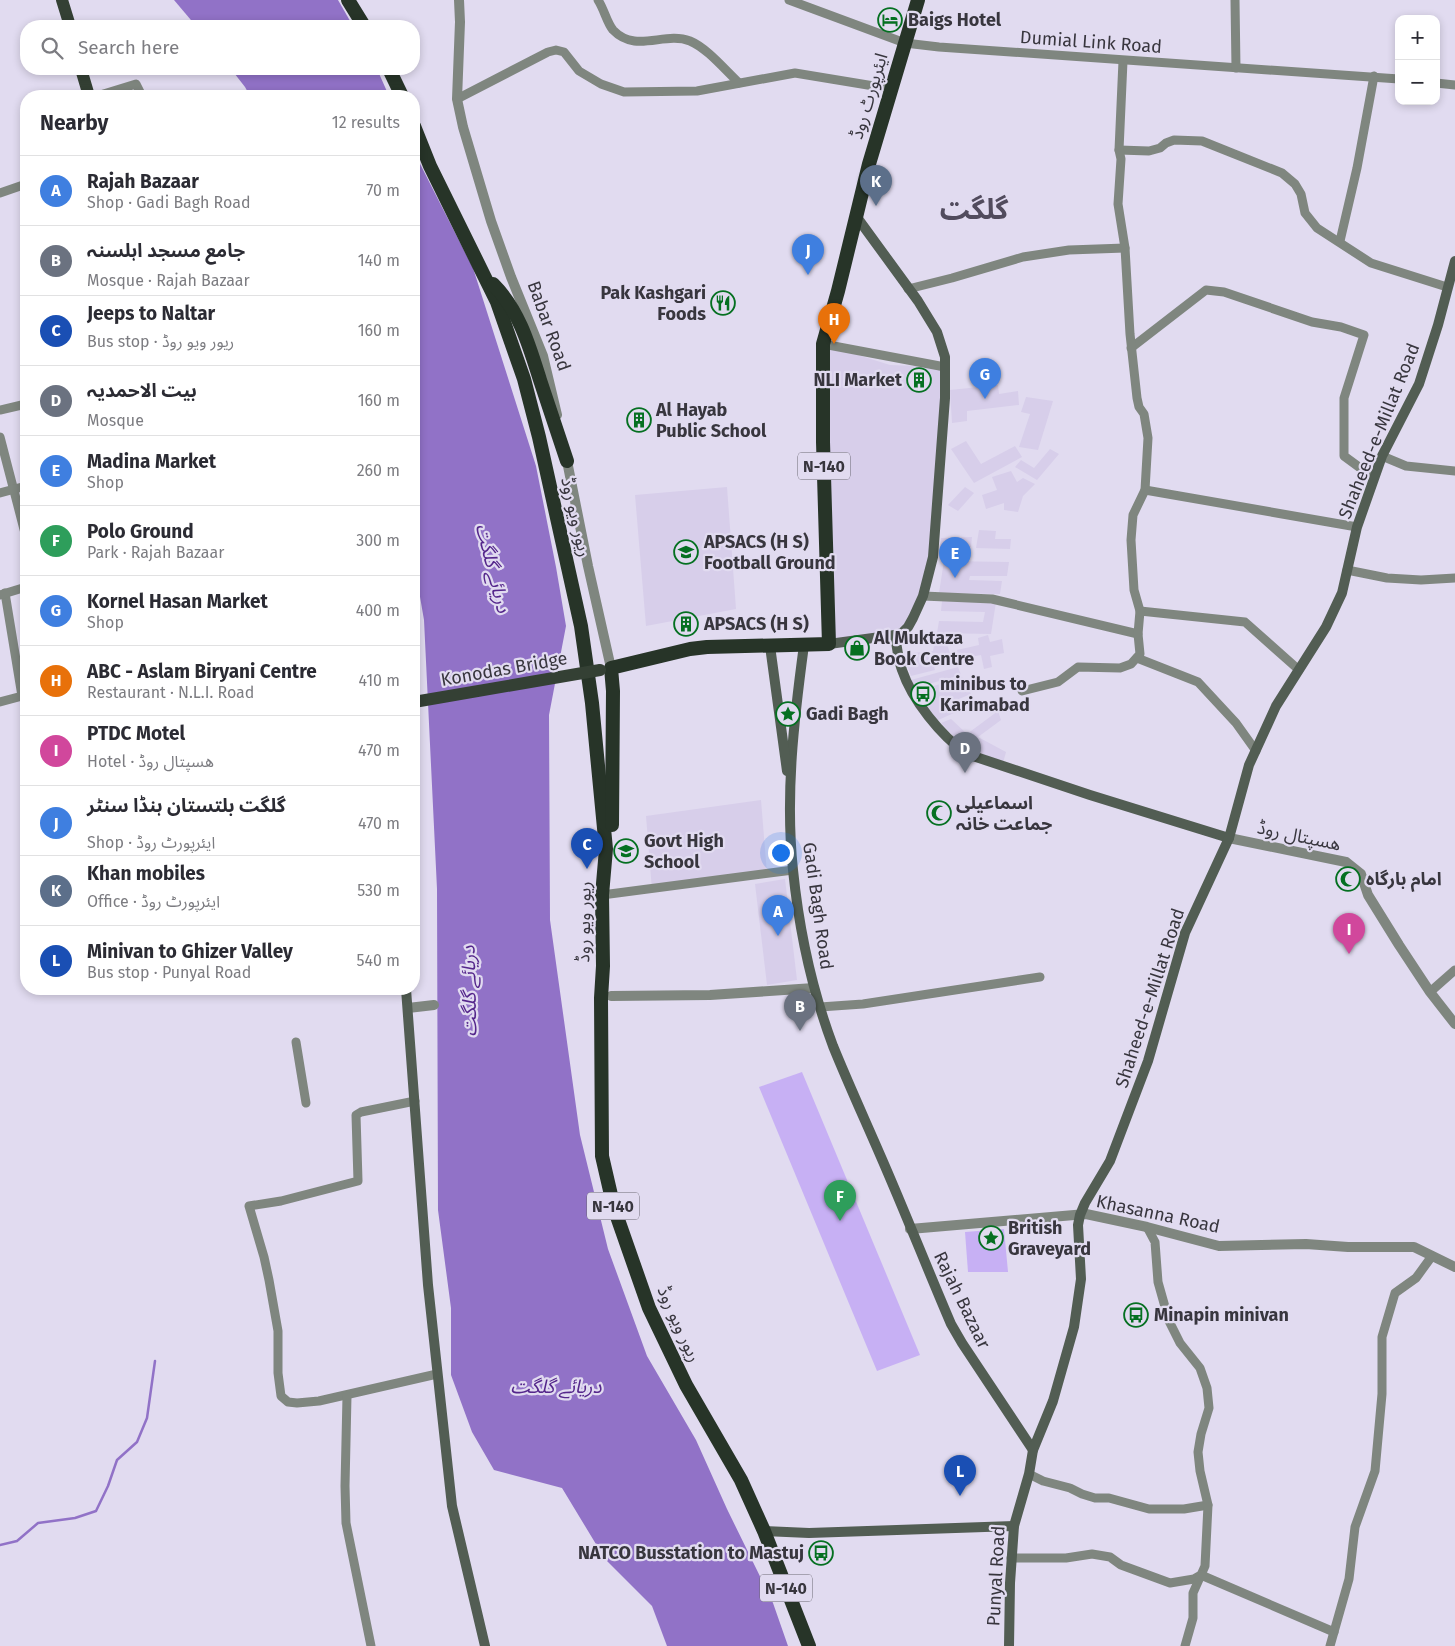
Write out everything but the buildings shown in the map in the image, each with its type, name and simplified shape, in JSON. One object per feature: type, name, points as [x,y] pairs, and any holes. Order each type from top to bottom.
[{"type":"highway","points":[[348,0],[360,20]]},
{"type":"highway","name":"ایئرپورٹ روڈ","points":[[822,344],[838,291],[868,164],[918,0]]},
{"type":"highway","points":[[392,75],[399,90]]},
{"type":"highway","name":"ریور ویو روڈ","points":[[420,141],[430,166],[485,276],[507,329],[524,379],[539,437],[581,626],[592,703],[606,849],[602,896],[602,1156],[614,1208],[649,1308],[686,1386],[741,1480],[764,1531],[809,1646]]},
{"type":"highway","points":[[485,276],[509,302],[517,318],[529,346],[567,461]]},
{"type":"highway","name":"N-140","points":[[822,344],[828,644]]},
{"type":"highway","points":[[606,669],[690,649],[707,647],[828,644]]},
{"type":"highway","name":"N-140","points":[[606,669],[613,692],[612,828],[611,839],[606,849]]},
{"type":"main road","points":[[62,0],[68,20]]},
{"type":"main road","points":[[83,75],[87,90]]},
{"type":"main road","points":[[828,644],[895,636],[902,633],[908,627],[923,596],[933,557],[944,407],[944,349],[937,332],[856,216]]},
{"type":"main road","name":"Shaheed-e-Millat Road","points":[[1033,1450],[1053,1402],[1074,1327],[1081,1279],[1078,1225],[1080,1215],[1110,1161],[1148,1061],[1185,934],[1229,838],[1249,765],[1276,706],[1326,627],[1342,593],[1357,527],[1382,456],[1419,384],[1438,325],[1455,260]]},
{"type":"main road","points":[[895,636],[902,670],[909,686],[941,731],[967,754],[1229,838]]},
{"type":"main road","name":"Gadi Bagh Road","points":[[790,798],[794,726],[804,645]]},
{"type":"main road","name":"Gadi Bagh Road","points":[[770,646],[790,798],[793,870],[801,926],[814,988]]},
{"type":"main road","name":"Konodas Bridge","points":[[420,701],[606,669]]},
{"type":"main road","points":[[780,726],[794,726]]},
{"type":"main road","name":"Rajah Bazaar","points":[[814,988],[834,1047],[951,1324],[1033,1450]]},
{"type":"main road","points":[[407,995],[428,1285],[452,1506],[485,1646]]},
{"type":"main road","name":"Punyal Road","points":[[1009,1646],[1011,1558],[1014,1526],[1029,1474],[1033,1450]]},
{"type":"main road","points":[[764,1531],[809,1532],[1014,1526]]},
{"type":"street","name":"Babar Road","points":[[459,0],[458,99],[463,127],[491,221],[510,277],[543,356],[552,390],[590,576],[606,669]]},
{"type":"street","points":[[598,0],[612,28],[621,38],[633,42],[674,39],[688,40],[699,46],[739,83]]},
{"type":"street","name":"Dumial Link Road","points":[[790,0],[905,42],[949,48],[1395,79]]},
{"type":"street","points":[[1235,0],[1236,68]]},
{"type":"street","points":[[458,99],[532,60],[556,50],[564,52],[579,71],[601,84],[624,92],[696,91],[795,73],[892,89]]},
{"type":"street","points":[[1022,691],[1058,682],[1078,667],[1120,668],[1131,664],[1140,654],[1138,634],[1140,611],[1134,590],[1131,540],[1133,515],[1145,490],[1148,438],[1147,424],[1137,398],[1125,248],[1118,204],[1123,61]]},
{"type":"street","points":[[1340,242],[1357,168],[1374,76]]},
{"type":"street","points":[[1440,83],[1455,85]]},
{"type":"street","points":[[116,90],[136,84],[139,90]]},
{"type":"street","points":[[1119,150],[1149,151],[1174,140],[1202,141],[1282,173],[1295,184],[1301,194],[1305,213],[1318,228],[1371,263],[1447,287]]},
{"type":"street","points":[[0,193],[20,186]]},
{"type":"street","points":[[908,289],[1023,257],[1069,250],[1125,248]]},
{"type":"street","points":[[1132,348],[1206,290],[1224,292],[1312,322],[1340,327],[1364,335],[1344,398],[1344,456],[1374,478]]},
{"type":"street","points":[[822,344],[945,366]]},
{"type":"street","points":[[0,410],[20,405]]},
{"type":"street","points":[[0,437],[20,513]]},
{"type":"street","points":[[1382,456],[1406,466],[1455,471]]},
{"type":"street","points":[[0,493],[20,488]]},
{"type":"street","points":[[1145,490],[1357,527]]},
{"type":"street","points":[[1347,570],[1387,578],[1420,580],[1455,578]]},
{"type":"street","points":[[20,589],[3,594],[20,676]]},
{"type":"street","points":[[923,596],[992,599],[1138,634]]},
{"type":"street","points":[[1140,611],[1245,622],[1299,670]]},
{"type":"street","points":[[1137,658],[1198,682],[1236,723],[1256,750]]},
{"type":"street","points":[[0,702],[20,696]]},
{"type":"street","name":"ھسپتال روڈ","points":[[1229,838],[1346,862],[1360,874],[1368,895],[1430,992],[1455,1024]]},
{"type":"street","points":[[602,896],[793,870]]},
{"type":"street","points":[[1430,992],[1455,970]]},
{"type":"street","points":[[820,1007],[863,1004],[1040,977]]},
{"type":"street","points":[[611,996],[710,994],[814,988]]},
{"type":"street","points":[[408,1008],[434,1005]]},
{"type":"street","points":[[296,1042],[306,1103]]},
{"type":"street","points":[[415,1101],[361,1112],[356,1115],[358,1181],[281,1201],[249,1206],[263,1250],[278,1331],[277,1358],[281,1396],[288,1402],[297,1403],[347,1396],[437,1374]]},
{"type":"street","name":"Khasanna Road","points":[[910,1229],[1080,1215],[1098,1216],[1219,1246],[1290,1244],[1348,1247],[1414,1247],[1455,1267]]},
{"type":"street","points":[[1147,1227],[1155,1242],[1158,1282],[1169,1320],[1180,1343],[1200,1368],[1207,1388],[1209,1408],[1198,1452],[1208,1506],[1205,1566],[1193,1593],[1193,1618],[1185,1646]]},
{"type":"street","points":[[1330,1646],[1349,1579],[1356,1527],[1375,1471],[1382,1394],[1382,1337],[1395,1292],[1416,1278],[1432,1256]]},
{"type":"street","points":[[347,1396],[346,1523],[371,1646]]},
{"type":"street","points":[[1029,1474],[1043,1481],[1070,1488],[1095,1498],[1109,1498],[1149,1509],[1184,1509],[1208,1506]]},
{"type":"street","points":[[1011,1558],[1066,1558],[1092,1554],[1110,1557],[1121,1565],[1170,1583],[1194,1579],[1201,1575]]},
{"type":"street","points":[[1201,1575],[1334,1632]]},
{"type":"shaded area","name":"NLI Market","points":[[823,344],[890,365],[945,367],[931,569],[908,627],[829,645]]},
{"type":"shaded area","points":[[998,385],[999,394],[1018,391],[1019,405],[967,411],[967,421],[952,423],[950,390]]},
{"type":"shaded area","points":[[1026,397],[1053,401],[1038,450],[1019,447],[1030,414],[1021,412]]},
{"type":"shaded area","points":[[966,441],[981,464],[1015,446],[1022,457],[974,483],[951,449]]},
{"type":"shaded area","points":[[1050,449],[1059,454],[1037,480],[1015,467],[1021,460],[1034,468]]},
{"type":"shaded area","points":[[1011,471],[1017,482],[1023,478],[1035,484],[1023,496],[1018,512],[1004,510],[1004,503],[986,509],[982,495],[997,490],[992,477]]},
{"type":"shaded area","name":"APSACS (H S) Football Ground","points":[[727,487],[736,609],[646,626],[635,495]]},
{"type":"shaded area","points":[[965,487],[974,493],[958,511],[948,505]]},
{"type":"shaded area","points":[[979,530],[996,531],[995,539],[1011,539],[1010,549],[976,548]]},
{"type":"shaded area","points":[[972,537],[971,547],[940,548],[941,538]]},
{"type":"shaded area","points":[[944,561],[1009,562],[1007,576],[970,576],[969,580],[1002,581],[1000,594],[939,593]]},
{"type":"shaded area","points":[[942,601],[996,602],[991,634],[937,633],[939,621],[983,622],[985,612],[941,611]]},
{"type":"shaded area","points":[[910,633],[945,637],[951,657],[933,662],[935,670],[911,676],[903,654],[933,651],[934,646],[905,645]]},
{"type":"shaded area","points":[[988,635],[990,642],[1002,639],[1004,653],[990,656],[992,667],[984,669],[981,655],[959,659],[957,650],[979,645],[978,638]]},
{"type":"shaded area","points":[[958,667],[961,675],[914,688],[911,680]]},
{"type":"shaded area","points":[[962,677],[971,694],[939,707],[942,711],[971,698],[974,704],[936,721],[918,691]]},
{"type":"shaded area","points":[[998,711],[1001,720],[978,737],[1006,752],[1003,763],[962,745],[941,723],[951,719],[967,734]]},
{"type":"shaded area","points":[[761,800],[767,874],[652,890],[646,816]]},
{"type":"shaded area","points":[[785,879],[797,980],[767,985],[755,884]]},
{"type":"shaded area","points":[[802,1072],[920,1355],[877,1371],[759,1087]]},
{"type":"shaded area","points":[[1004,1229],[1008,1272],[968,1272],[965,1232]]},
{"type":"water","points":[[174,0],[338,0],[350,20],[191,20]]},
{"type":"water","points":[[236,75],[380,75],[386,90],[247,90]]},
{"type":"water","name":"دریائے گلگت","points":[[420,164],[473,268],[536,466],[556,567],[566,626],[549,715],[550,920],[580,1135],[608,1249],[647,1356],[696,1440],[773,1603],[788,1646],[667,1646],[652,1606],[605,1559],[562,1488],[494,1470],[472,1432],[451,1375],[451,1308],[438,1210],[437,889],[424,620],[420,597]]},
{"type":"waterway","points":[[0,1545],[17,1541],[38,1523],[75,1518],[96,1511],[108,1486],[117,1460],[137,1442],[147,1418],[155,1361]]},
{"type":"place","name":"Baigs Hotel","points":[[890,20]]},
{"type":"place","name":"Khan mobiles","points":[[876,206]]},
{"type":"place","name":"گلگت بلتستان ہنڈا سنٹر","points":[[808,275]]},
{"type":"place","name":"Pak Kashgari Foods","points":[[723,303]]},
{"type":"place","name":"ABC - Aslam Biryani Centre","points":[[834,344]]},
{"type":"place","name":"NLI Market","points":[[919,380]]},
{"type":"place","name":"Kornel Hasan Market","points":[[985,399]]},
{"type":"place","name":"Al Hayab Public School","points":[[639,420]]},
{"type":"place","name":"APSACS (H S) Football Ground","points":[[686,552]]},
{"type":"place","name":"Madina Market","points":[[955,578]]},
{"type":"place","name":"APSACS (H S)","points":[[686,624]]},
{"type":"place","name":"Al Muktaza Book Centre","points":[[857,648]]},
{"type":"place","name":"minibus to Karimabad","points":[[923,694]]},
{"type":"place","name":"Gadi Bagh","points":[[788,714]]},
{"type":"place","name":"بیت الاحمدیہ","points":[[965,773]]},
{"type":"place","name":"اسماعیلی جماعت خانہ","points":[[939,813]]},
{"type":"place","name":"Govt High School","points":[[626,851]]},
{"type":"place","name":"Jeeps to Naltar","points":[[587,869]]},
{"type":"place","name":"امام بارگاہ","points":[[1348,879]]},
{"type":"place","name":"Rajah Bazaar","points":[[778,936]]},
{"type":"place","name":"PTDC Motel","points":[[1349,954]]},
{"type":"place","name":"جامع مسجد اہلسنہ","points":[[800,1031]]},
{"type":"place","name":"Polo Ground","points":[[840,1221]]},
{"type":"place","name":"British Graveyard","points":[[991,1238]]},
{"type":"place","name":"Minapin minivan","points":[[1136,1315]]},
{"type":"place","name":"Minivan to Ghizer Valley","points":[[960,1496]]},
{"type":"place","name":"NATCO Busstation to Mastuj","points":[[821,1553]]},
{"type":"district","name":"گلگت","points":[[974,209]]}]
